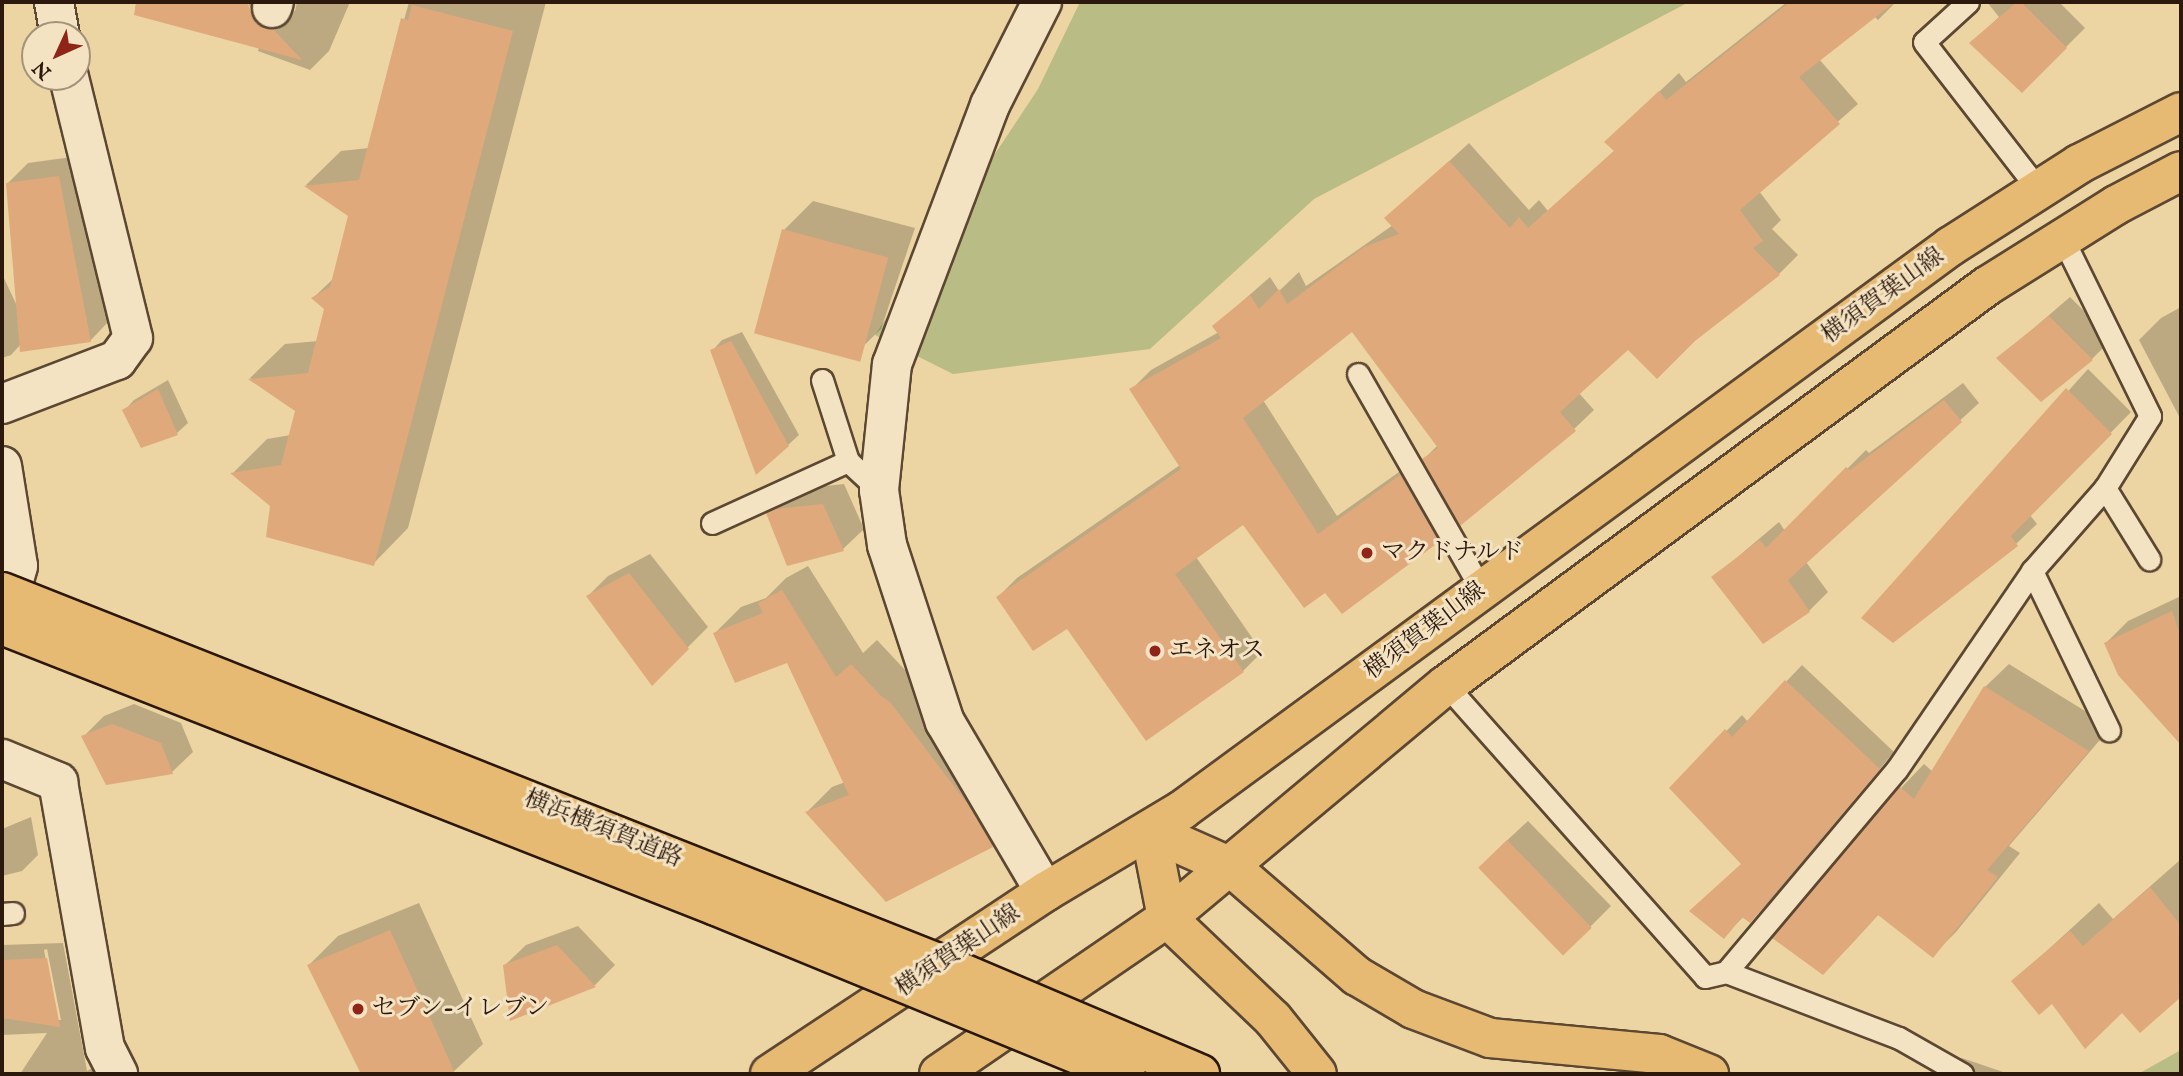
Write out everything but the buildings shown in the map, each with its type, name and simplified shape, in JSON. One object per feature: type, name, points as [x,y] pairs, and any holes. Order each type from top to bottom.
[{"type":"main road","name":"横須賀葉山線","points":[[770,1074],[1045,892],[1150,831],[1250,762],[1480,589],[1951,246],[2038,189],[2128,138],[2181,112]]},
{"type":"main road","points":[[939,1074],[1167,918],[1447,685],[1987,286],[2062,237],[2179,177]]},
{"type":"main road","name":"横浜横須賀道路","points":[[2,592],[935,962],[1200,1074]]},
{"type":"main road","name":"横浜横須賀道路","points":[[2,624],[716,906],[1126,1074]]},
{"type":"main road","points":[[1150,831],[1231,867],[1357,976],[1413,1009],[1460,1029],[1490,1038],[1659,1054],[1709,1074]]},
{"type":"main road","points":[[1150,831],[1167,918],[1273,1019],[1317,1074]]},
{"type":"street","points":[[54,2],[57,21]]},
{"type":"street","points":[[1042,2],[990,105],[892,364],[879,490],[887,545],[945,722],[1045,892]]},
{"type":"street","points":[[2,404],[117,360],[134,338],[72,91]]},
{"type":"street","points":[[2,466],[18,566],[2,624]]},
{"type":"street","points":[[2,759],[58,782],[105,1048],[118,1074]]},
{"type":"lane","points":[[1956,6],[1924,42],[2038,189]]},
{"type":"lane","points":[[1726,972],[1897,769],[2032,572],[2105,488],[2150,416],[2062,237]]},
{"type":"lane","points":[[1358,374],[1480,589]]},
{"type":"lane","points":[[822,380],[848,461],[879,490]]},
{"type":"lane","points":[[712,523],[848,461]]},
{"type":"lane","points":[[2105,488],[2149,559]]},
{"type":"lane","points":[[2032,572],[2109,730]]},
{"type":"lane","points":[[1447,685],[1705,977],[1726,972],[1899,1038],[1962,1074]]},
{"type":"green space","points":[[1080,2],[1689,2],[1314,199],[1150,349],[953,374],[875,335],[1038,89]]},
{"type":"green space","points":[[2181,1050],[2181,1074],[2138,1074]]},
{"type":"place","name":"マクドナルド","points":[[1367,553]]},
{"type":"place","name":"エネオス","points":[[1155,651]]},
{"type":"place","name":"セブン-イレブン","points":[[358,1009]]}]
